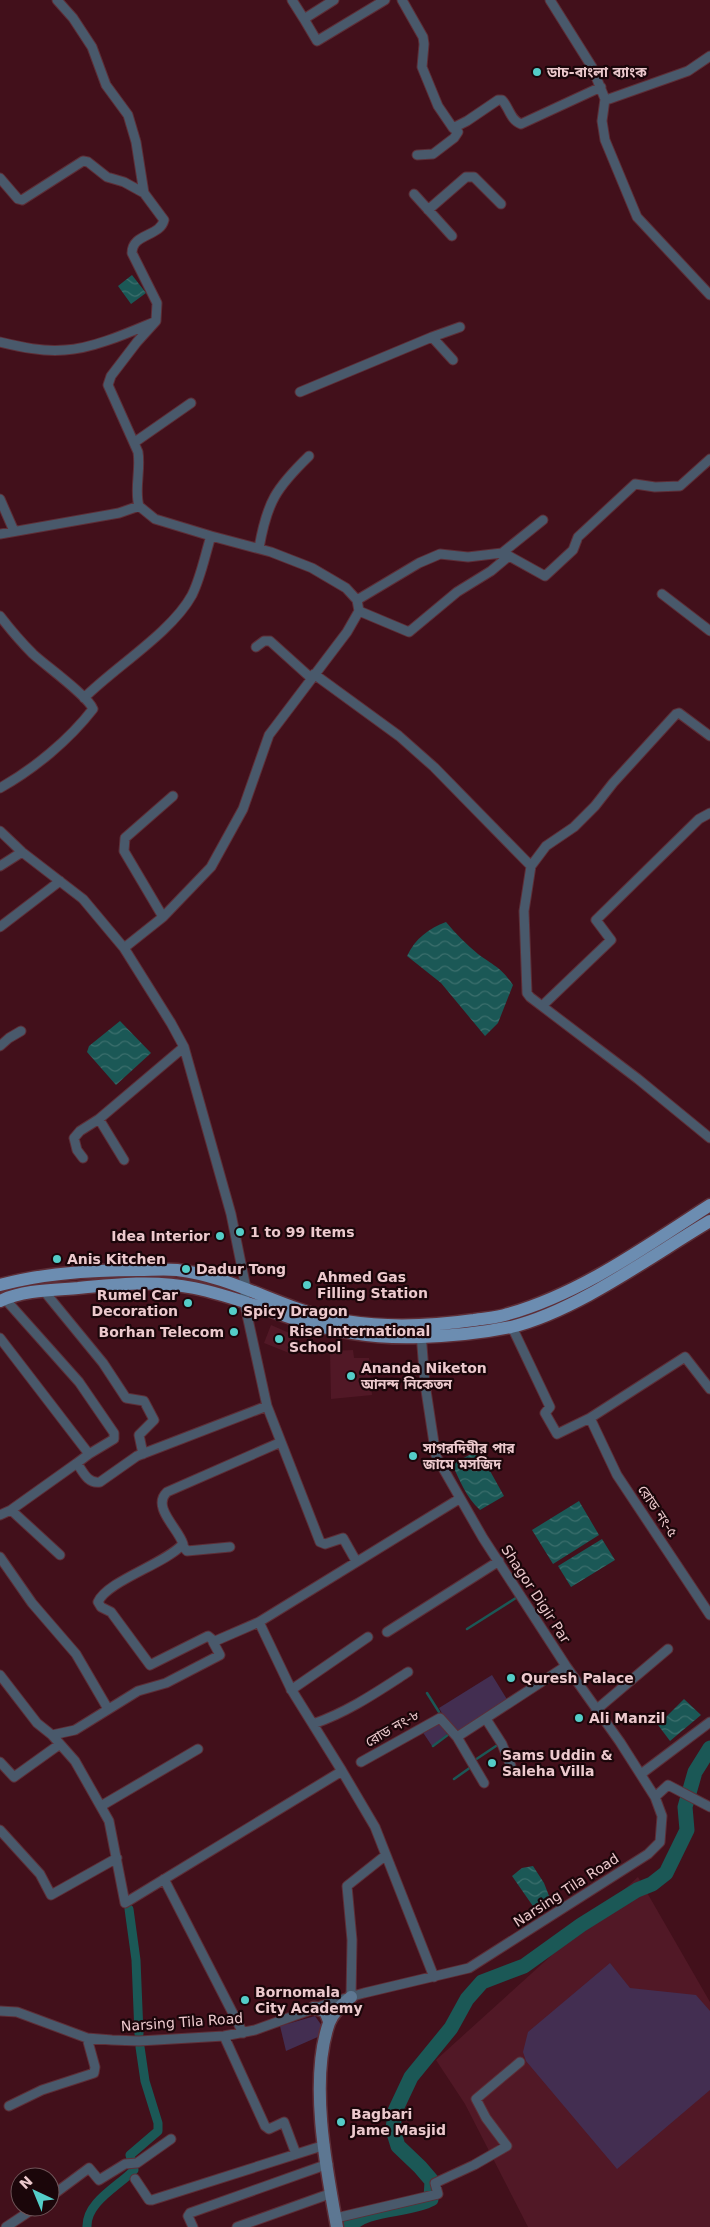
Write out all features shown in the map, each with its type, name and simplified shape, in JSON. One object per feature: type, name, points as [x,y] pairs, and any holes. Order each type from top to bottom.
[{"type":"main road","points":[[421,1331],[448,1324],[506,1315],[548,1300],[592,1279],[710,1205]]},
{"type":"main road","points":[[0,1284],[21,1279],[116,1270],[176,1270],[211,1277],[245,1294],[326,1317],[421,1331],[512,1327],[552,1313],[609,1283],[710,1221]]},
{"type":"main road","points":[[2,1300],[44,1291],[129,1283],[169,1284],[231,1296],[245,1294]]},
{"type":"street","points":[[57,0],[73,18],[92,48],[106,84],[128,115],[136,142],[144,193]]},
{"type":"street","points":[[292,0],[317,41],[385,0]]},
{"type":"street","points":[[304,18],[334,0]]},
{"type":"street","points":[[402,0],[423,36],[422,67],[438,106],[458,132],[454,138],[433,154],[417,155]]},
{"type":"street","points":[[552,1],[592,67],[601,88],[605,99],[602,121],[605,140],[636,217],[710,295]]},
{"type":"street","points":[[605,99],[609,100],[688,70],[710,56]]},
{"type":"street","points":[[454,128],[498,100],[505,102],[511,116],[520,124],[601,88]]},
{"type":"street","points":[[0,178],[18,199],[22,200],[83,161],[88,162],[107,177],[124,182],[144,193],[164,220],[161,227],[137,241],[132,247],[132,253],[158,303],[156,321],[111,376],[108,384],[134,442],[140,462],[137,497],[139,506],[155,519],[259,548],[312,568],[340,584],[357,600],[359,611],[347,632],[269,735],[243,809],[211,868],[163,917],[124,948]]},
{"type":"street","points":[[428,210],[466,177],[474,177],[501,204]]},
{"type":"street","points":[[414,194],[452,236]]},
{"type":"street","points":[[0,342],[26,348],[67,350],[115,338],[156,321]]},
{"type":"street","points":[[300,392],[460,327]]},
{"type":"street","points":[[432,337],[453,360]]},
{"type":"street","points":[[134,442],[191,403]]},
{"type":"street","points":[[259,548],[264,519],[270,505],[284,480],[309,456]]},
{"type":"street","points":[[357,600],[419,563],[440,554],[468,558],[505,554],[545,576],[573,550],[578,537],[636,484],[674,488],[680,486],[710,459]]},
{"type":"street","points":[[0,499],[14,531]]},
{"type":"street","points":[[0,534],[119,513],[139,506]]},
{"type":"street","points":[[359,611],[409,632],[456,592],[491,571],[505,554],[543,520]]},
{"type":"street","points":[[84,698],[176,617],[192,594],[211,536]]},
{"type":"street","points":[[662,594],[710,631]]},
{"type":"street","points":[[0,616],[14,634],[33,653],[92,707],[91,712],[23,775],[0,788]]},
{"type":"street","points":[[256,647],[264,641],[270,641],[312,676],[399,736],[434,767],[531,866]]},
{"type":"street","points":[[710,736],[679,713],[676,714],[625,769],[595,806],[574,827],[546,846],[531,866],[524,911],[527,993],[710,1138]]},
{"type":"street","points":[[163,917],[124,851],[125,838],[173,796]]},
{"type":"street","points":[[542,1006],[611,940],[596,920],[699,818],[710,812]]},
{"type":"street","points":[[0,830],[22,852],[84,898],[124,948],[171,1023],[184,1048],[231,1214],[268,1406],[320,1542],[325,1544],[343,1538],[356,1561]]},
{"type":"street","points":[[0,866],[22,852]]},
{"type":"street","points":[[0,927],[60,881]]},
{"type":"street","points":[[0,1046],[9,1038],[21,1032]]},
{"type":"street","points":[[84,1158],[77,1150],[74,1138],[80,1131],[99,1119],[184,1048]]},
{"type":"street","points":[[99,1119],[124,1160]]},
{"type":"street","points":[[44,1291],[103,1363],[126,1398],[144,1401],[154,1420],[139,1434],[143,1454]]},
{"type":"street","points":[[0,1516],[89,1454],[114,1439],[114,1433],[80,1382],[2,1300]]},
{"type":"street","points":[[512,1327],[542,1387],[550,1407],[546,1413],[555,1433],[559,1434],[590,1418],[685,1357],[710,1389]]},
{"type":"street","name":"Shagor Digir Par","points":[[421,1331],[425,1384],[436,1456],[460,1499],[566,1666],[655,1797],[662,1816],[662,1834],[660,1842],[655,1848]]},
{"type":"street","points":[[0,1338],[89,1454]]},
{"type":"street","points":[[77,1463],[91,1482],[100,1482],[143,1454],[268,1406]]},
{"type":"street","name":"রোড নং-৫","points":[[590,1418],[617,1475],[710,1615]]},
{"type":"street","points":[[230,1547],[187,1551],[182,1545],[182,1541],[162,1505],[164,1496],[199,1477],[281,1442]]},
{"type":"street","points":[[214,1641],[259,1622],[460,1499]]},
{"type":"street","points":[[11,1510],[60,1555]]},
{"type":"street","points":[[52,1735],[74,1730],[138,1691],[166,1683],[220,1655],[214,1641],[208,1636],[150,1665],[111,1612],[102,1607],[98,1602],[100,1598],[120,1583],[158,1562],[182,1545]]},
{"type":"street","points":[[0,1557],[32,1604],[76,1654],[108,1709]]},
{"type":"street","points":[[387,1632],[500,1561]]},
{"type":"street","points":[[259,1622],[291,1690],[375,1827],[434,1977]]},
{"type":"street","points":[[291,1690],[368,1637]]},
{"type":"street","points":[[596,1710],[668,1649]]},
{"type":"street","points":[[457,1737],[566,1666]]},
{"type":"street","points":[[313,1724],[333,1717],[367,1700],[408,1672]]},
{"type":"street","points":[[0,1675],[37,1723],[52,1735],[75,1761],[101,1806],[109,1821],[125,1903],[342,1771]]},
{"type":"street","name":"রোড নং-৮","points":[[362,1762],[440,1718],[457,1737],[484,1783]]},
{"type":"street","points":[[486,1719],[502,1744],[511,1766]]},
{"type":"street","points":[[641,1774],[710,1722]]},
{"type":"street","points":[[0,1762],[14,1777],[60,1744]]},
{"type":"street","points":[[101,1806],[198,1749]]},
{"type":"street","points":[[655,1797],[668,1785],[682,1790],[710,1806]]},
{"type":"street","points":[[0,1830],[40,1874],[50,1895],[116,1858]]},
{"type":"street","name":"Narsing Tila Road","points":[[0,2011],[17,2012],[87,2038],[139,2041],[224,2036],[243,2033],[351,1997],[469,1968],[655,1848]]},
{"type":"street","points":[[386,1855],[347,1886],[352,1940],[351,1997],[329,2022],[322,2057],[320,2111],[336,2222],[438,2194],[435,2183],[474,2166],[508,2146],[486,2118],[476,2099],[520,2062]]},
{"type":"street","points":[[164,1879],[243,2033]]},
{"type":"street","points":[[314,2008],[325,2011],[329,2022]]},
{"type":"street","points":[[224,2036],[265,2126],[269,2129],[284,2122],[296,2154]]},
{"type":"street","points":[[9,2106],[42,2090],[94,2073],[96,2067],[87,2038]]},
{"type":"street","points":[[60,2190],[89,2168],[99,2180],[125,2164],[137,2163],[171,2139]]},
{"type":"street","points":[[135,2178],[148,2200],[152,2200],[325,2145]]},
{"type":"street","points":[[193,2227],[188,2216],[190,2213],[328,2164]]},
{"type":"street","points":[[243,2226],[332,2193]]},
{"type":"street","points":[[6,2227],[21,2217]]},
{"type":"shaded area","name":"Rise International School","points":[[271,1325],[294,1335],[289,1353],[264,1343]]},
{"type":"shaded area","name":"Ananda Niketon আনন্দ নিকেতন","points":[[353,1350],[354,1358],[369,1358],[372,1395],[331,1399],[330,1351]]},
{"type":"shaded area","points":[[492,1675],[508,1701],[464,1731],[457,1731],[448,1724],[439,1708]]},
{"type":"shaded area","points":[[439,1721],[447,1734],[432,1746],[422,1731]]},
{"type":"shaded area","points":[[638,1877],[710,2002],[710,2227],[528,2227],[465,2104],[436,2060]]},
{"type":"shaded area","points":[[610,1963],[630,1988],[696,1995],[710,2011],[710,2090],[617,2169],[526,2061],[523,2052],[528,2032]]},
{"type":"shaded area","points":[[315,2016],[322,2026],[320,2036],[286,2051],[280,2026]]},
{"type":"water","points":[[132,275],[146,293],[131,304],[118,286]]},
{"type":"water","points":[[446,922],[478,954],[501,970],[513,985],[498,1023],[485,1036],[441,983],[407,956],[414,944],[423,935],[434,927]]},
{"type":"water","points":[[120,1021],[151,1053],[116,1085],[87,1052],[89,1046]]},
{"type":"water","points":[[475,1452],[480,1453],[504,1496],[480,1510],[467,1494],[452,1464]]},
{"type":"water","points":[[579,1501],[599,1535],[553,1564],[532,1530]]},
{"type":"water","points":[[602,1539],[615,1560],[571,1587],[558,1566]]},
{"type":"water","points":[[684,1699],[701,1715],[670,1741],[658,1725]]},
{"type":"water","points":[[533,1866],[544,1883],[551,1901],[537,1912],[512,1876],[522,1868]]},
{"type":"waterway","points":[[467,1629],[519,1596]]},
{"type":"waterway","points":[[427,1693],[439,1712]]},
{"type":"waterway","points":[[433,1746],[449,1734]]},
{"type":"waterway","points":[[475,1760],[499,1744]]},
{"type":"waterway","points":[[349,2227],[365,2216],[411,2206],[431,2199],[432,2181],[398,2146],[393,2130],[395,2111],[411,2077],[451,2028],[467,1999],[482,1982],[524,1966],[581,1925],[637,1890],[652,1884],[666,1873],[687,1830],[685,1807],[695,1772],[710,1748]]},
{"type":"waterway","points":[[454,1779],[471,1767]]},
{"type":"waterway","points":[[129,1909],[136,1960],[139,2034]]},
{"type":"waterway","points":[[87,2227],[88,2218],[97,2202],[134,2170],[130,2155],[158,2131],[158,2123],[145,2081],[140,2047]]},
{"type":"place","name":"ডাচ-বাংলা ব্যাংক","points":[[537,72]]},
{"type":"place","name":"1 to 99 Items","points":[[240,1232]]},
{"type":"place","name":"Idea Interior","points":[[220,1236]]},
{"type":"place","name":"Anis Kitchen","points":[[57,1259]]},
{"type":"place","name":"Dadur Tong","points":[[186,1269]]},
{"type":"place","name":"Ahmed Gas Filling Station","points":[[307,1285]]},
{"type":"place","name":"Rumel Car Decoration","points":[[188,1303]]},
{"type":"place","name":"Spicy Dragon","points":[[233,1311]]},
{"type":"place","name":"Borhan Telecom","points":[[234,1332]]},
{"type":"place","name":"Rise International School","points":[[279,1339]]},
{"type":"place","name":"Ananda Niketon আনন্দ নিকেতন","points":[[351,1376]]},
{"type":"place","name":"সাগরদিঘীর পার জামে মসজিদ","points":[[413,1456]]},
{"type":"place","name":"Quresh Palace","points":[[511,1678]]},
{"type":"place","name":"Ali Manzil","points":[[579,1718]]},
{"type":"place","name":"Sams Uddin & Saleha Villa","points":[[492,1763]]},
{"type":"place","name":"Bornomala City Academy","points":[[245,2000]]},
{"type":"place","name":"Bagbari Jame Masjid","points":[[341,2122]]}]
